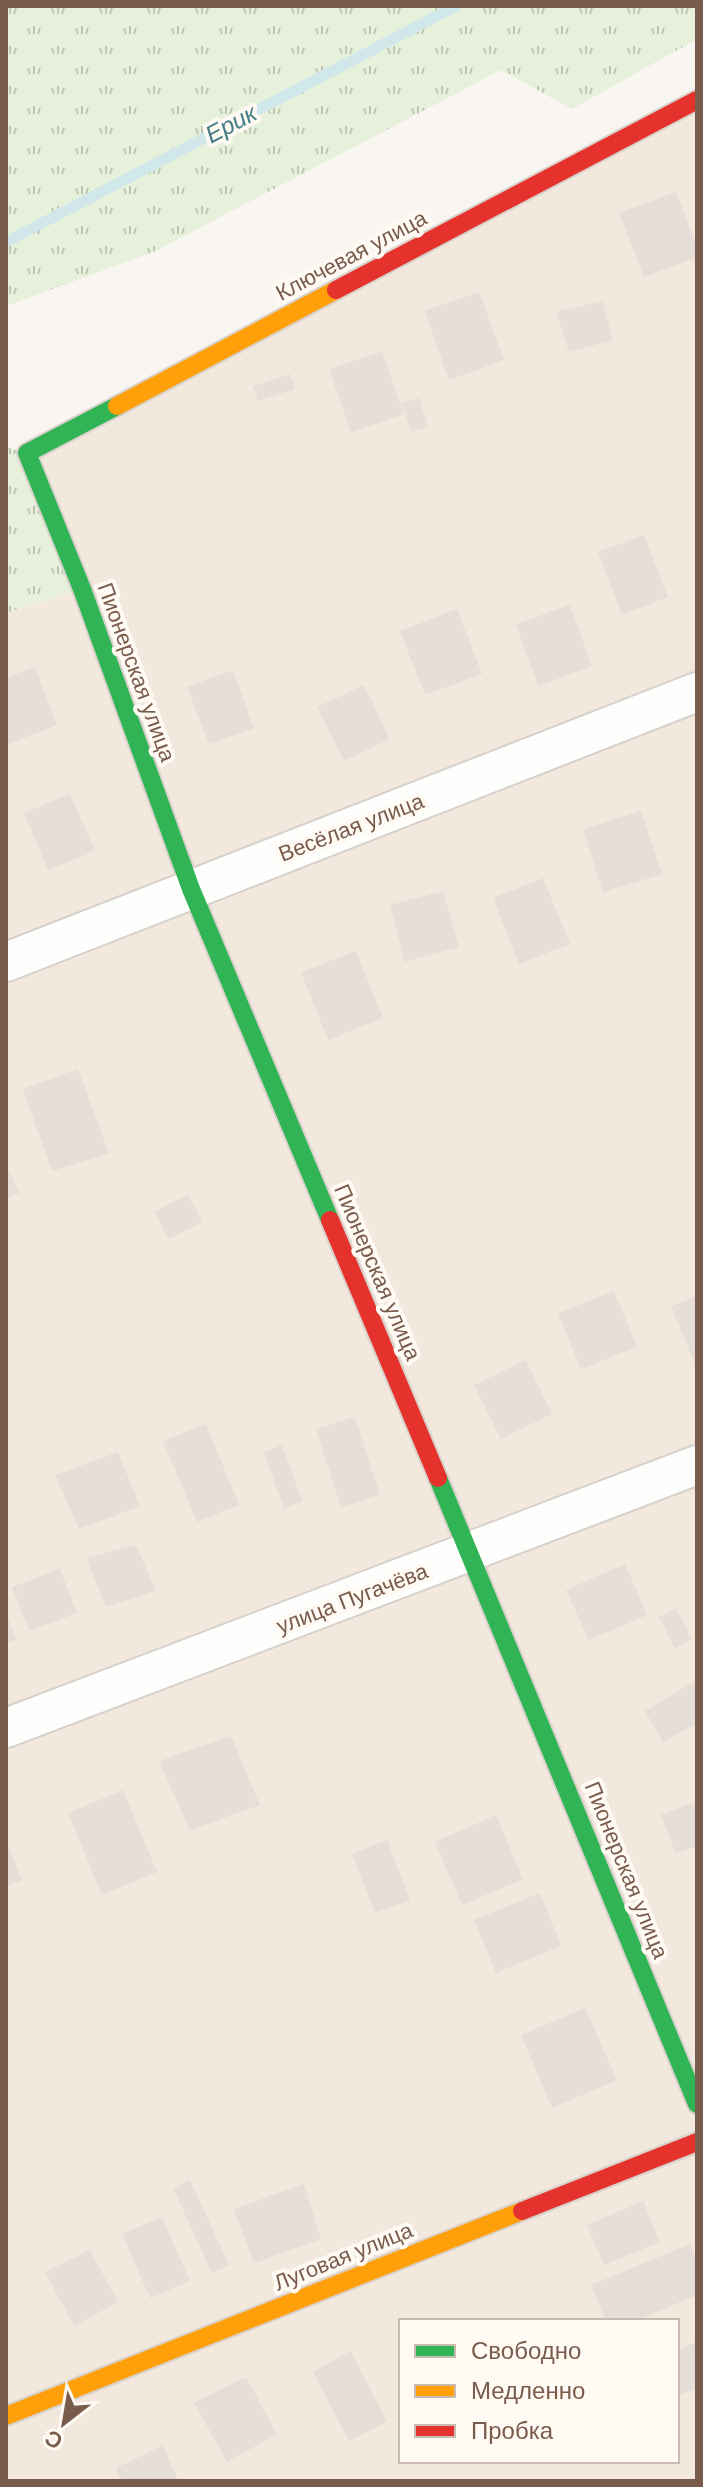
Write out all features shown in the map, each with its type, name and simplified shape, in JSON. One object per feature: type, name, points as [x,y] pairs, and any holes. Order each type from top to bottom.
[{"type":"street","name":"Ключевая улица","points":[[27,453],[697,100]]},
{"type":"street","name":"Пионерская улица","points":[[27,453],[82,589],[191,889],[697,2104]]},
{"type":"street","name":"Весёлая улица","points":[[6,962],[697,692]]},
{"type":"street","name":"улица Пугачёва","points":[[6,1728],[697,1465]]},
{"type":"street","name":"Луговая улица","points":[[6,2416],[697,2142]]},
{"type":"shaded area","points":[[697,100],[697,2481],[6,2481],[6,613],[82,589],[27,453]]},
{"type":"green space","points":[[6,6],[697,6],[697,39],[572,109],[501,70],[153,252],[6,306]]},
{"type":"green space","points":[[6,447],[27,453],[82,589],[6,613]]},
{"type":"building","points":[[676,192],[697,246],[697,257],[644,277],[619,213]]},
{"type":"building","points":[[479,292],[504,360],[449,380],[425,311]]},
{"type":"building","points":[[602,301],[613,340],[569,352],[556,312]]},
{"type":"building","points":[[382,351],[404,414],[351,432],[329,369]]},
{"type":"building","points":[[290,374],[295,389],[258,401],[253,386]]},
{"type":"building","points":[[419,398],[428,427],[411,432],[402,403]]},
{"type":"building","points":[[644,535],[668,597],[622,615],[598,552]]},
{"type":"building","points":[[570,605],[592,666],[538,686],[516,624]]},
{"type":"building","points":[[457,609],[482,674],[425,695],[400,631]]},
{"type":"building","points":[[35,667],[57,725],[6,745],[6,678]]},
{"type":"building","points":[[233,670],[254,728],[209,744],[187,687]]},
{"type":"building","points":[[364,685],[390,739],[344,761],[317,707]]},
{"type":"building","points":[[70,794],[95,851],[48,870],[24,813]]},
{"type":"building","points":[[641,811],[662,874],[603,892],[583,829]]},
{"type":"building","points":[[543,878],[570,944],[519,964],[493,898]]},
{"type":"building","points":[[443,891],[459,947],[405,962],[390,905]]},
{"type":"building","points":[[356,951],[383,1018],[328,1040],[301,972]]},
{"type":"building","points":[[78,1069],[109,1153],[52,1171],[23,1089]]},
{"type":"building","points":[[6,1164],[19,1193],[6,1198]]},
{"type":"building","points":[[188,1194],[202,1222],[169,1239],[154,1212]]},
{"type":"building","points":[[614,1291],[637,1347],[581,1369],[558,1313]]},
{"type":"building","points":[[697,1296],[697,1370],[671,1306]]},
{"type":"building","points":[[526,1360],[552,1414],[501,1439],[474,1385]]},
{"type":"building","points":[[355,1417],[380,1495],[341,1507],[316,1429]]},
{"type":"building","points":[[206,1424],[239,1505],[197,1522],[163,1441]]},
{"type":"building","points":[[282,1445],[302,1501],[284,1508],[264,1452]]},
{"type":"building","points":[[118,1452],[140,1506],[79,1529],[55,1475]]},
{"type":"building","points":[[136,1545],[156,1591],[106,1607],[86,1558]]},
{"type":"building","points":[[625,1564],[647,1615],[589,1640],[566,1590]]},
{"type":"building","points":[[60,1569],[77,1613],[29,1631],[12,1587]]},
{"type":"building","points":[[676,1608],[692,1639],[675,1648],[659,1617]]},
{"type":"building","points":[[6,1613],[16,1640],[6,1643]]},
{"type":"building","points":[[697,1680],[697,1723],[663,1742],[645,1711]]},
{"type":"building","points":[[231,1736],[260,1805],[190,1830],[159,1761]]},
{"type":"building","points":[[123,1790],[157,1872],[102,1895],[68,1813]]},
{"type":"building","points":[[697,1801],[697,1846],[676,1854],[661,1815]]},
{"type":"building","points":[[496,1815],[523,1879],[462,1905],[435,1842]]},
{"type":"building","points":[[6,1840],[22,1880],[6,1886]]},
{"type":"building","points":[[387,1840],[410,1900],[375,1913],[352,1854]]},
{"type":"building","points":[[540,1893],[561,1946],[496,1973],[474,1920]]},
{"type":"building","points":[[585,2008],[617,2080],[552,2108],[521,2035]]},
{"type":"building","points":[[190,2180],[229,2265],[212,2273],[173,2188]]},
{"type":"building","points":[[304,2184],[321,2239],[254,2263],[234,2209]]},
{"type":"building","points":[[643,2201],[660,2242],[604,2265],[587,2225]]},
{"type":"building","points":[[162,2217],[190,2281],[150,2298],[122,2234]]},
{"type":"building","points":[[690,2244],[697,2262],[697,2295],[640,2319],[605,2319],[591,2285]]},
{"type":"building","points":[[90,2250],[118,2302],[74,2326],[45,2272]]},
{"type":"building","points":[[697,2342],[697,2388],[679,2395],[679,2349]]},
{"type":"building","points":[[351,2351],[387,2422],[349,2441],[313,2372]]},
{"type":"building","points":[[246,2377],[277,2434],[227,2462],[194,2403]]},
{"type":"building","points":[[163,2445],[178,2481],[122,2481],[116,2468]]},
{"type":"waterway","name":"Ерик","points":[[6,242],[456,6]]},
{"type":"traffic: fast","points":[[117,406],[27,453],[82,589],[191,889],[330,1220]]},
{"type":"traffic: fast","points":[[438,1478],[697,2104]]},
{"type":"traffic: slow","points":[[117,406],[336,290]]},
{"type":"traffic: slow","points":[[6,2416],[522,2211]]},
{"type":"traffic: jam","points":[[336,290],[697,100]]},
{"type":"traffic: jam","points":[[330,1220],[438,1478]]},
{"type":"traffic: jam","points":[[522,2211],[697,2142]]}]
